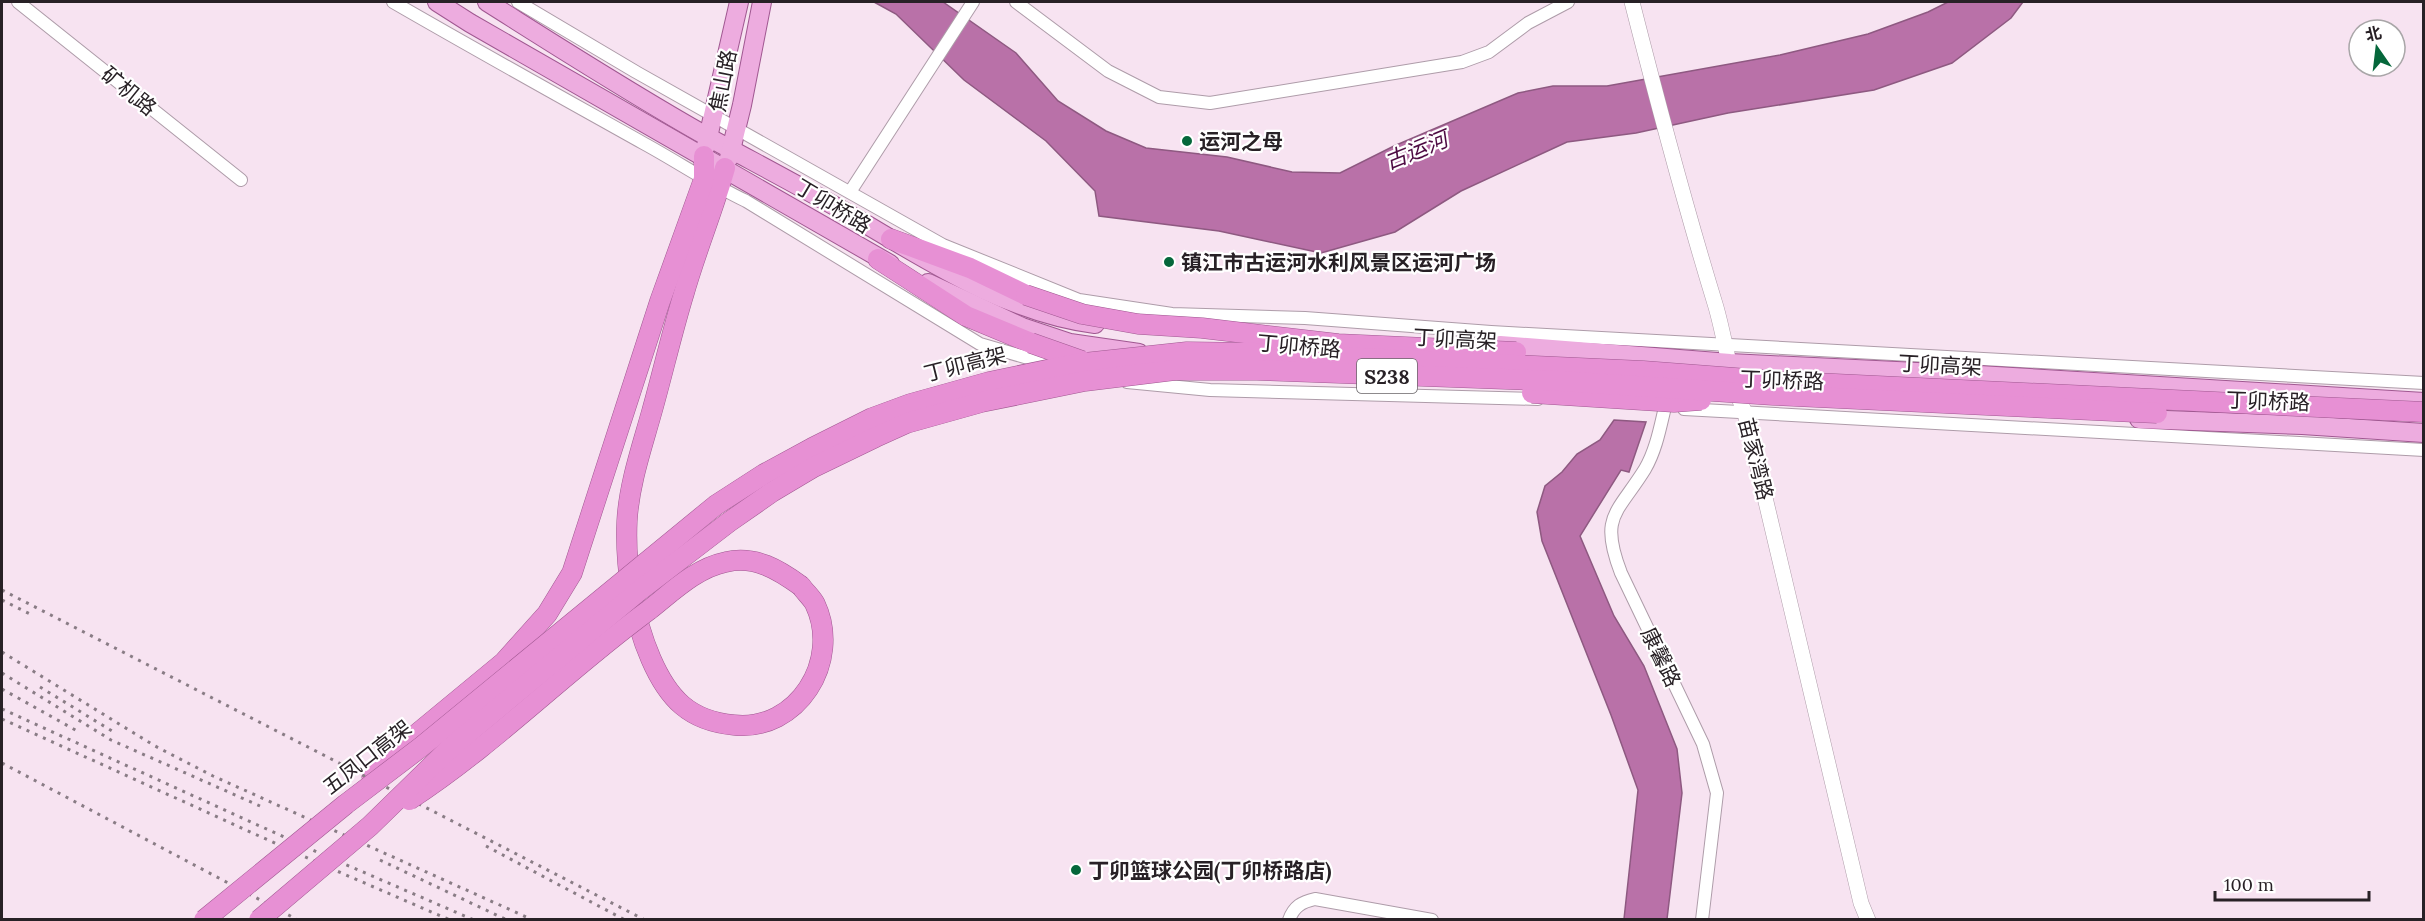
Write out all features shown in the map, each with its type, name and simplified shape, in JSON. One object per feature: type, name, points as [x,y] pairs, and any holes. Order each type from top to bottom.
[{"type":"highway","points":[[370,826],[450,773],[613,636],[697,573],[726,561],[754,561],[777,568],[801,586],[814,603],[821,624],[823,645],[818,670],[807,693],[793,708],[770,720],[746,727],[719,724],[694,715],[674,699],[659,678],[641,634],[631,583],[627,521],[633,480],[712,184],[706,146]]},
{"type":"highway","points":[[346,804],[401,747],[504,663],[547,614],[572,573],[660,301],[712,184],[725,168]]},
{"type":"highway","points":[[891,239],[970,268],[1026,295],[1082,314],[1138,324],[1203,328],[1338,344],[1550,354],[1643,371]]},
{"type":"highway","points":[[878,259],[966,316],[1031,343],[1088,363],[1155,380],[1408,387],[1674,402],[1773,395]]},
{"type":"highway","name":"丁卯高架","points":[[564,641],[716,505],[774,469],[872,418],[949,393],[1075,364],[1187,352],[1256,362],[1773,395],[2116,412],[2424,421]]},
{"type":"highway","name":"丁卯高架","points":[[1256,362],[1643,371],[1774,381],[2424,412]]},
{"type":"highway","points":[[259,920],[370,826],[564,641]]},
{"type":"highway","name":"五凤口高架","points":[[204,919],[346,804],[564,641]]},
{"type":"main road","name":"丁卯桥路","points":[[437,2],[470,23],[706,146],[732,149],[969,282],[1017,304],[1065,320],[1159,332],[1484,344],[1730,363],[1991,375],[2424,402]]},
{"type":"main road","name":"丁卯桥路","points":[[487,2],[594,70],[706,146],[725,168],[878,259],[1022,327],[1070,343],[1147,354],[1743,408],[1794,401],[1915,411],[2302,425],[2424,433]]},
{"type":"main road","name":"焦山路","points":[[706,146],[739,2]]},
{"type":"main road","name":"焦山路","points":[[725,168],[732,149],[762,2]]},
{"type":"street","name":"矿机路","points":[[18,2],[241,180]]},
{"type":"street","points":[[393,2],[712,184],[746,201],[980,344],[1103,380],[1210,390],[1517,397],[1665,407],[1743,408],[2424,450]]},
{"type":"street","points":[[518,2],[736,129],[943,245],[1079,300],[1172,314],[1305,318],[1503,333],[2424,383]]},
{"type":"street","points":[[850,192],[973,2]]},
{"type":"street","points":[[1016,2],[1108,71],[1159,97],[1210,103],[1462,62],[1489,52],[1528,23],[1568,2]]},
{"type":"street","name":"苗家湾路","points":[[1632,2],[1743,408],[1861,903],[1868,920]]},
{"type":"street","name":"康馨路","points":[[1665,407],[1652,453],[1644,469],[1618,505],[1611,526],[1611,548],[1703,744],[1717,793],[1702,920]]},
{"type":"street","points":[[1289,920],[1292,912],[1301,903],[1315,899],[1432,920]]},
{"type":"water","name":"古运河","points":[[874,2],[943,2],[1016,53],[1058,101],[1106,131],[1146,148],[1227,157],[1292,172],[1340,173],[1394,146],[1518,93],[1553,86],[1607,86],[1780,55],[1868,34],[1928,12],[1948,2],[2023,2],[2011,18],[1952,63],[1874,90],[1728,113],[1636,133],[1567,142],[1461,191],[1395,232],[1321,253],[1219,231],[1099,216],[1095,191],[1046,141],[964,80],[896,14]]},
{"type":"water","points":[[1614,420],[1646,422],[1629,472],[1621,470],[1580,536],[1614,616],[1644,666],[1677,749],[1682,793],[1667,919],[1624,919],[1638,790],[1542,541],[1537,512],[1545,486],[1562,472],[1577,454],[1600,440]]},
{"type":"railway","points":[[2,590],[645,920]]},
{"type":"railway","points":[[2,600],[34,616]]},
{"type":"railway","points":[[2,652],[155,746],[213,776],[533,920]]},
{"type":"railway","points":[[2,673],[111,740],[260,806]]},
{"type":"railway","points":[[40,687],[112,731]]},
{"type":"railway","points":[[2,689],[79,732]]},
{"type":"railway","points":[[2,709],[326,856],[474,920]]},
{"type":"railway","points":[[2,719],[323,865],[450,920]]},
{"type":"railway","points":[[2,763],[298,920]]},
{"type":"railway","points":[[486,846],[625,920]]},
{"type":"railway","points":[[380,860],[507,920]]},
{"type":"place","name":"运河之母","points":[[1187,141]]},
{"type":"place","name":"镇江市古运河水利风景区运河广场","points":[[1169,262]]},
{"type":"place","name":"丁卯篮球公园(丁卯桥路店)","points":[[1076,870]]}]
